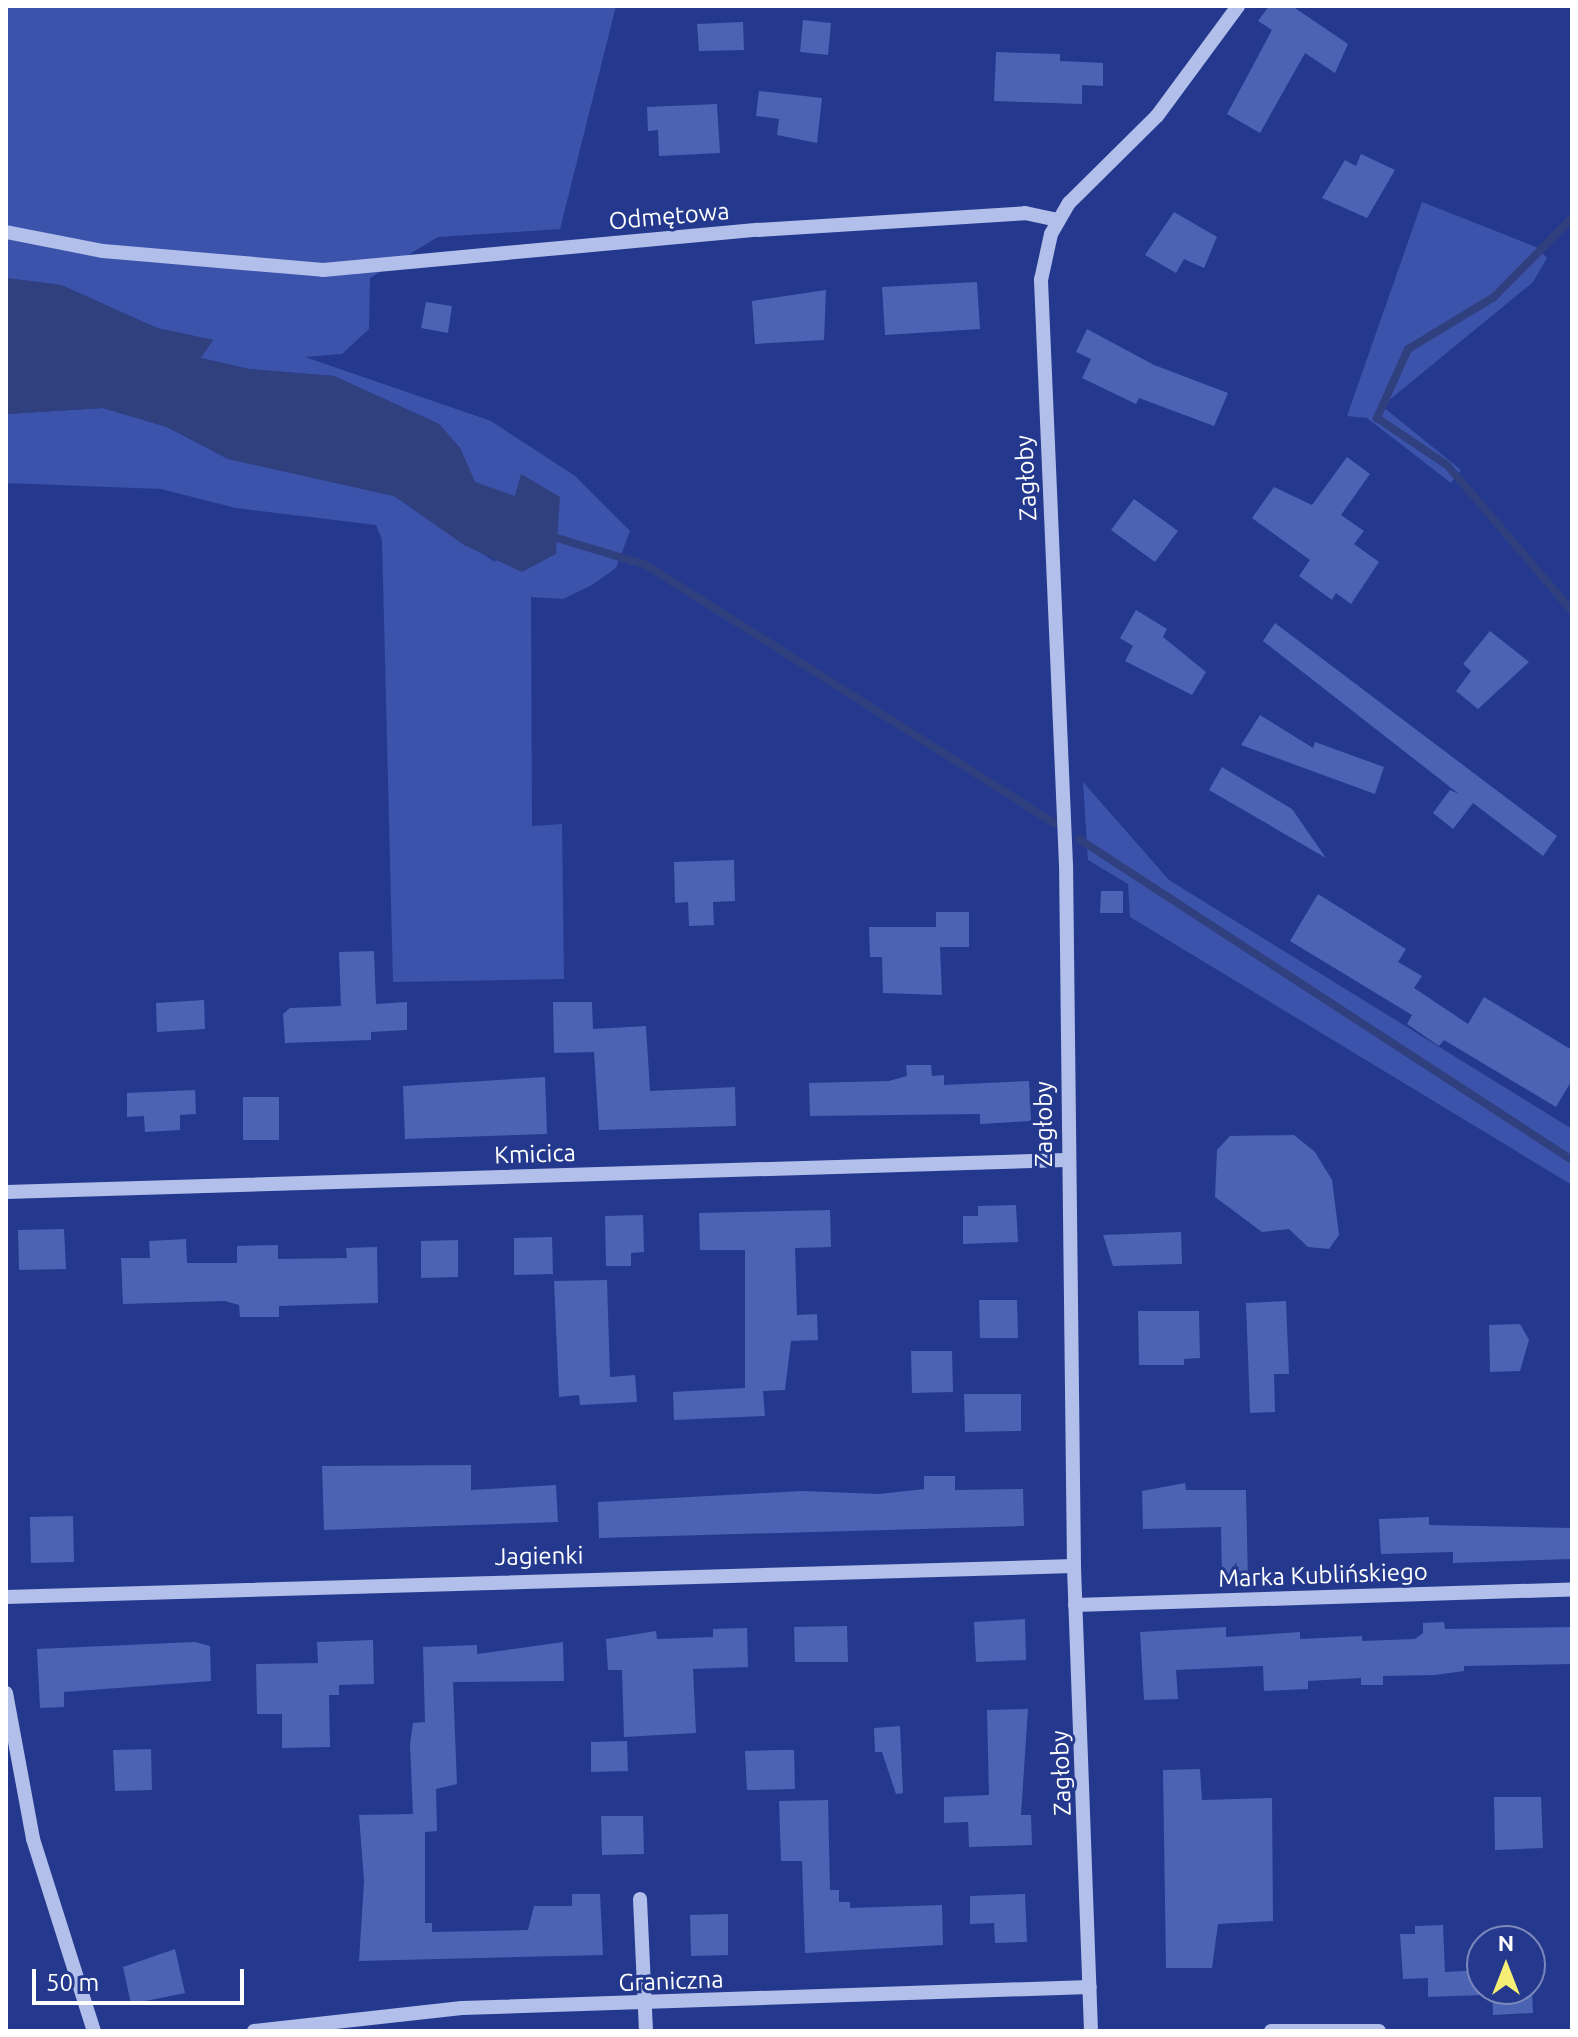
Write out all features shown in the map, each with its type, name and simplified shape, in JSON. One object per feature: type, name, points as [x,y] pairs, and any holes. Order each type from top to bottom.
[{"type":"street","points":[[1058,220],[1174,95],[1238,6]]},
{"type":"street","name":"Odmętowa","points":[[6,232],[103,251],[323,270],[758,230],[1025,213],[1058,220]]},
{"type":"street","name":"Zagłoby","points":[[1058,220],[1043,263],[1041,307],[1066,865],[1066,1160],[1074,1566],[1091,2031]]},
{"type":"street","name":"Kmicica","points":[[6,1192],[1066,1160]]},
{"type":"street","name":"Jagienki","points":[[6,1597],[1074,1566]]},
{"type":"street","name":"Marka Kublińskiego","points":[[1075,1605],[1572,1589]]},
{"type":"street","points":[[6,1693],[33,1839],[94,2031]]},
{"type":"street","points":[[640,1899],[646,2031]]},
{"type":"street","name":"Graniczna","points":[[254,2031],[462,2008],[1090,1987]]},
{"type":"street","points":[[1271,2031],[1379,2031]]},
{"type":"shaded area","points":[[6,6],[616,6],[560,229],[438,237],[370,278],[369,329],[342,354],[305,357],[491,421],[575,476],[630,531],[616,568],[592,585],[563,599],[531,597],[532,826],[562,824],[564,979],[393,982],[382,540],[376,525],[236,508],[161,489],[6,483],[6,414],[103,408],[167,427],[228,459],[394,496],[495,562],[522,474],[515,496],[504,496],[475,482],[460,448],[439,424],[334,376],[249,369],[200,358],[213,340],[157,328],[61,285],[6,278]]},
{"type":"shaded area","points":[[1422,202],[1536,247],[1547,258],[1533,282],[1382,406],[1461,470],[1451,483],[1367,418],[1347,416]]},
{"type":"shaded area","points":[[6,278],[61,285],[157,328],[213,340],[201,358],[249,369],[334,376],[439,424],[460,448],[475,482],[515,496],[521,474],[560,497],[556,554],[522,572],[464,545],[394,496],[228,459],[167,427],[103,408],[6,414]]},
{"type":"shaded area","points":[[1083,782],[1169,880],[1572,1129],[1572,1185],[1130,917],[1128,884],[1088,860]]},
{"type":"building","points":[[1269,6],[1292,6],[1348,44],[1335,73],[1305,53],[1260,133],[1227,114],[1272,30],[1258,21]]},
{"type":"building","points":[[803,20],[831,23],[828,55],[800,52]]},
{"type":"building","points":[[743,22],[744,50],[699,51],[697,24]]},
{"type":"building","points":[[996,52],[1060,54],[1060,61],[1103,63],[1103,86],[1082,85],[1082,104],[994,101]]},
{"type":"building","points":[[759,91],[822,98],[817,143],[777,135],[779,119],[756,116]]},
{"type":"building","points":[[717,104],[720,153],[659,156],[658,130],[648,131],[647,107]]},
{"type":"building","points":[[1361,154],[1395,170],[1367,218],[1322,198],[1345,160],[1356,166]]},
{"type":"building","points":[[1174,212],[1217,237],[1204,268],[1184,259],[1176,273],[1145,255]]},
{"type":"building","points":[[977,282],[980,329],[885,335],[882,287]]},
{"type":"building","points":[[826,290],[824,340],[755,344],[752,301]]},
{"type":"building","points":[[426,302],[452,306],[448,333],[421,328]]},
{"type":"building","points":[[1087,329],[1154,365],[1228,393],[1214,426],[1139,398],[1136,404],[1082,378],[1091,359],[1076,352]]},
{"type":"building","points":[[1347,457],[1370,474],[1341,515],[1364,531],[1354,544],[1379,562],[1351,604],[1336,593],[1332,600],[1299,576],[1310,560],[1252,518],[1274,487],[1312,505]]},
{"type":"building","points":[[1134,499],[1178,531],[1155,562],[1111,530]]},
{"type":"building","points":[[1136,610],[1167,629],[1163,637],[1206,672],[1192,695],[1125,661],[1133,646],[1120,638]]},
{"type":"building","points":[[1275,623],[1557,836],[1543,856],[1473,803],[1453,829],[1433,813],[1450,790],[1459,794],[1263,641]]},
{"type":"building","points":[[1490,631],[1529,662],[1478,709],[1456,691],[1471,671],[1463,664]]},
{"type":"building","points":[[1260,715],[1313,748],[1315,742],[1384,767],[1375,794],[1241,745]]},
{"type":"building","points":[[1222,767],[1292,809],[1326,858],[1209,790]]},
{"type":"building","points":[[734,860],[735,901],[713,902],[714,925],[689,926],[688,902],[675,903],[674,862]]},
{"type":"building","points":[[1101,891],[1123,891],[1123,913],[1100,913]]},
{"type":"building","points":[[1318,894],[1406,949],[1398,962],[1422,976],[1414,988],[1468,1024],[1484,997],[1572,1050],[1572,1080],[1556,1107],[1444,1040],[1439,1046],[1407,1024],[1412,1015],[1290,941]]},
{"type":"building","points":[[936,912],[969,912],[969,947],[940,947],[942,995],[883,993],[882,957],[870,957],[869,927],[936,927]]},
{"type":"building","points":[[374,951],[376,1004],[407,1002],[407,1030],[371,1032],[371,1040],[285,1043],[283,1014],[290,1008],[341,1006],[339,952]]},
{"type":"building","points":[[204,1000],[205,1029],[157,1032],[156,1003]]},
{"type":"building","points":[[553,1002],[592,1002],[593,1029],[646,1026],[650,1091],[735,1087],[736,1126],[599,1130],[594,1052],[554,1053]]},
{"type":"building","points":[[906,1065],[931,1065],[932,1076],[944,1075],[944,1085],[1029,1081],[1031,1121],[980,1124],[980,1114],[810,1116],[809,1083],[889,1081],[907,1076]]},
{"type":"building","points":[[545,1077],[547,1134],[405,1139],[403,1086]]},
{"type":"building","points":[[195,1090],[196,1114],[180,1115],[180,1130],[145,1132],[144,1116],[127,1117],[127,1093]]},
{"type":"building","points":[[243,1097],[279,1097],[279,1140],[243,1140]]},
{"type":"building","points":[[1294,1135],[1315,1152],[1332,1180],[1339,1235],[1329,1249],[1308,1247],[1289,1229],[1262,1232],[1215,1197],[1217,1150],[1230,1136]]},
{"type":"building","points":[[1016,1205],[1018,1242],[963,1244],[963,1216],[978,1216],[978,1206]]},
{"type":"building","points":[[830,1210],[831,1247],[795,1248],[797,1315],[817,1314],[818,1340],[791,1341],[785,1390],[763,1391],[765,1416],[674,1420],[673,1392],[745,1388],[745,1250],[700,1250],[699,1213]]},
{"type":"building","points":[[643,1215],[644,1252],[631,1253],[631,1266],[606,1266],[605,1216]]},
{"type":"building","points":[[64,1229],[66,1269],[19,1270],[18,1230]]},
{"type":"building","points":[[1181,1232],[1182,1264],[1113,1266],[1103,1235]]},
{"type":"building","points":[[552,1237],[553,1274],[514,1275],[514,1238]]},
{"type":"building","points":[[186,1239],[187,1263],[237,1263],[237,1246],[278,1245],[278,1259],[347,1258],[346,1248],[377,1247],[378,1303],[279,1306],[279,1317],[240,1317],[239,1305],[225,1301],[123,1304],[121,1258],[150,1258],[149,1241]]},
{"type":"building","points":[[458,1240],[458,1277],[421,1278],[421,1241]]},
{"type":"building","points":[[607,1280],[610,1377],[635,1375],[637,1402],[580,1405],[579,1395],[559,1397],[554,1281]]},
{"type":"building","points":[[979,1300],[1017,1300],[1018,1338],[980,1338]]},
{"type":"building","points":[[1286,1301],[1289,1374],[1274,1374],[1275,1412],[1250,1413],[1246,1303]]},
{"type":"building","points":[[1138,1311],[1199,1311],[1200,1358],[1184,1359],[1184,1365],[1139,1365]]},
{"type":"building","points":[[1520,1324],[1529,1340],[1520,1371],[1490,1372],[1489,1325]]},
{"type":"building","points":[[911,1351],[952,1351],[953,1392],[912,1393]]},
{"type":"building","points":[[964,1394],[1021,1394],[1021,1431],[965,1432]]},
{"type":"building","points":[[471,1465],[471,1490],[556,1485],[558,1522],[324,1530],[322,1466]]},
{"type":"building","points":[[924,1476],[955,1476],[955,1490],[1023,1489],[1024,1526],[599,1538],[598,1502],[802,1491],[879,1494],[924,1489]]},
{"type":"building","points":[[1185,1483],[1186,1490],[1246,1490],[1248,1580],[1222,1581],[1221,1527],[1143,1529],[1142,1491]]},
{"type":"building","points":[[73,1516],[74,1562],[31,1563],[30,1517]]},
{"type":"building","points":[[1429,1517],[1429,1525],[1572,1528],[1572,1559],[1453,1563],[1453,1552],[1381,1554],[1379,1519]]},
{"type":"building","points":[[1025,1619],[1026,1660],[976,1662],[974,1622]]},
{"type":"building","points":[[1444,1622],[1445,1629],[1572,1627],[1572,1664],[1464,1666],[1464,1671],[1435,1675],[1383,1676],[1383,1685],[1361,1685],[1361,1678],[1308,1681],[1308,1689],[1264,1691],[1263,1666],[1176,1670],[1178,1699],[1144,1700],[1140,1632],[1226,1627],[1226,1637],[1300,1632],[1300,1639],[1362,1636],[1362,1641],[1415,1639],[1423,1633],[1423,1623]]},
{"type":"building","points":[[847,1626],[848,1662],[795,1662],[794,1627]]},
{"type":"building","points":[[747,1628],[748,1667],[693,1669],[696,1733],[624,1737],[622,1670],[608,1670],[606,1639],[656,1631],[657,1639],[713,1637],[713,1629]]},
{"type":"building","points":[[373,1640],[374,1684],[339,1685],[339,1695],[329,1695],[330,1747],[282,1748],[282,1714],[257,1714],[256,1664],[318,1663],[317,1642]]},
{"type":"building","points":[[195,1642],[210,1646],[211,1681],[64,1692],[64,1707],[40,1708],[37,1649]]},
{"type":"building","points":[[563,1642],[564,1681],[453,1682],[457,1784],[436,1789],[437,1831],[425,1832],[425,1923],[432,1923],[432,1932],[528,1930],[534,1906],[572,1906],[572,1894],[600,1894],[603,1955],[359,1961],[364,1881],[359,1815],[413,1814],[410,1744],[413,1723],[425,1722],[423,1647],[477,1645],[477,1654]]},
{"type":"building","points":[[1028,1709],[1021,1815],[1031,1815],[1032,1845],[969,1847],[968,1822],[944,1823],[944,1797],[989,1795],[987,1710]]},
{"type":"building","points":[[900,1726],[903,1793],[896,1794],[882,1752],[875,1752],[874,1728]]},
{"type":"building","points":[[627,1741],[628,1771],[591,1772],[591,1742]]},
{"type":"building","points":[[151,1749],[152,1790],[115,1791],[113,1750]]},
{"type":"building","points":[[794,1750],[795,1789],[747,1790],[745,1751]]},
{"type":"building","points":[[1200,1769],[1202,1800],[1272,1798],[1273,1921],[1218,1924],[1212,1968],[1166,1968],[1163,1770]]},
{"type":"building","points":[[1494,1797],[1541,1797],[1543,1848],[1495,1850]]},
{"type":"building","points":[[828,1800],[830,1890],[839,1890],[839,1902],[850,1902],[850,1908],[942,1905],[943,1945],[805,1953],[802,1861],[781,1861],[779,1801]]},
{"type":"building","points":[[601,1816],[643,1816],[644,1854],[602,1855]]},
{"type":"building","points":[[1025,1894],[1027,1942],[995,1943],[994,1923],[970,1924],[970,1896]]},
{"type":"building","points":[[728,1914],[728,1955],[691,1956],[690,1915]]},
{"type":"building","points":[[1443,1925],[1445,1972],[1466,1971],[1466,1996],[1428,1997],[1428,1978],[1403,1979],[1400,1934],[1415,1934],[1415,1926]]},
{"type":"building","points":[[175,1949],[185,1993],[131,2004],[123,1967]]},
{"type":"building","points":[[1493,2005],[1533,2005],[1533,2013],[1493,2015]]},
{"type":"waterway","points":[[1572,218],[1494,297],[1408,349],[1377,418],[1447,465],[1572,611]]},
{"type":"waterway","points":[[547,535],[646,565],[1054,823]]},
{"type":"waterway","points":[[1079,839],[1572,1160]]}]
